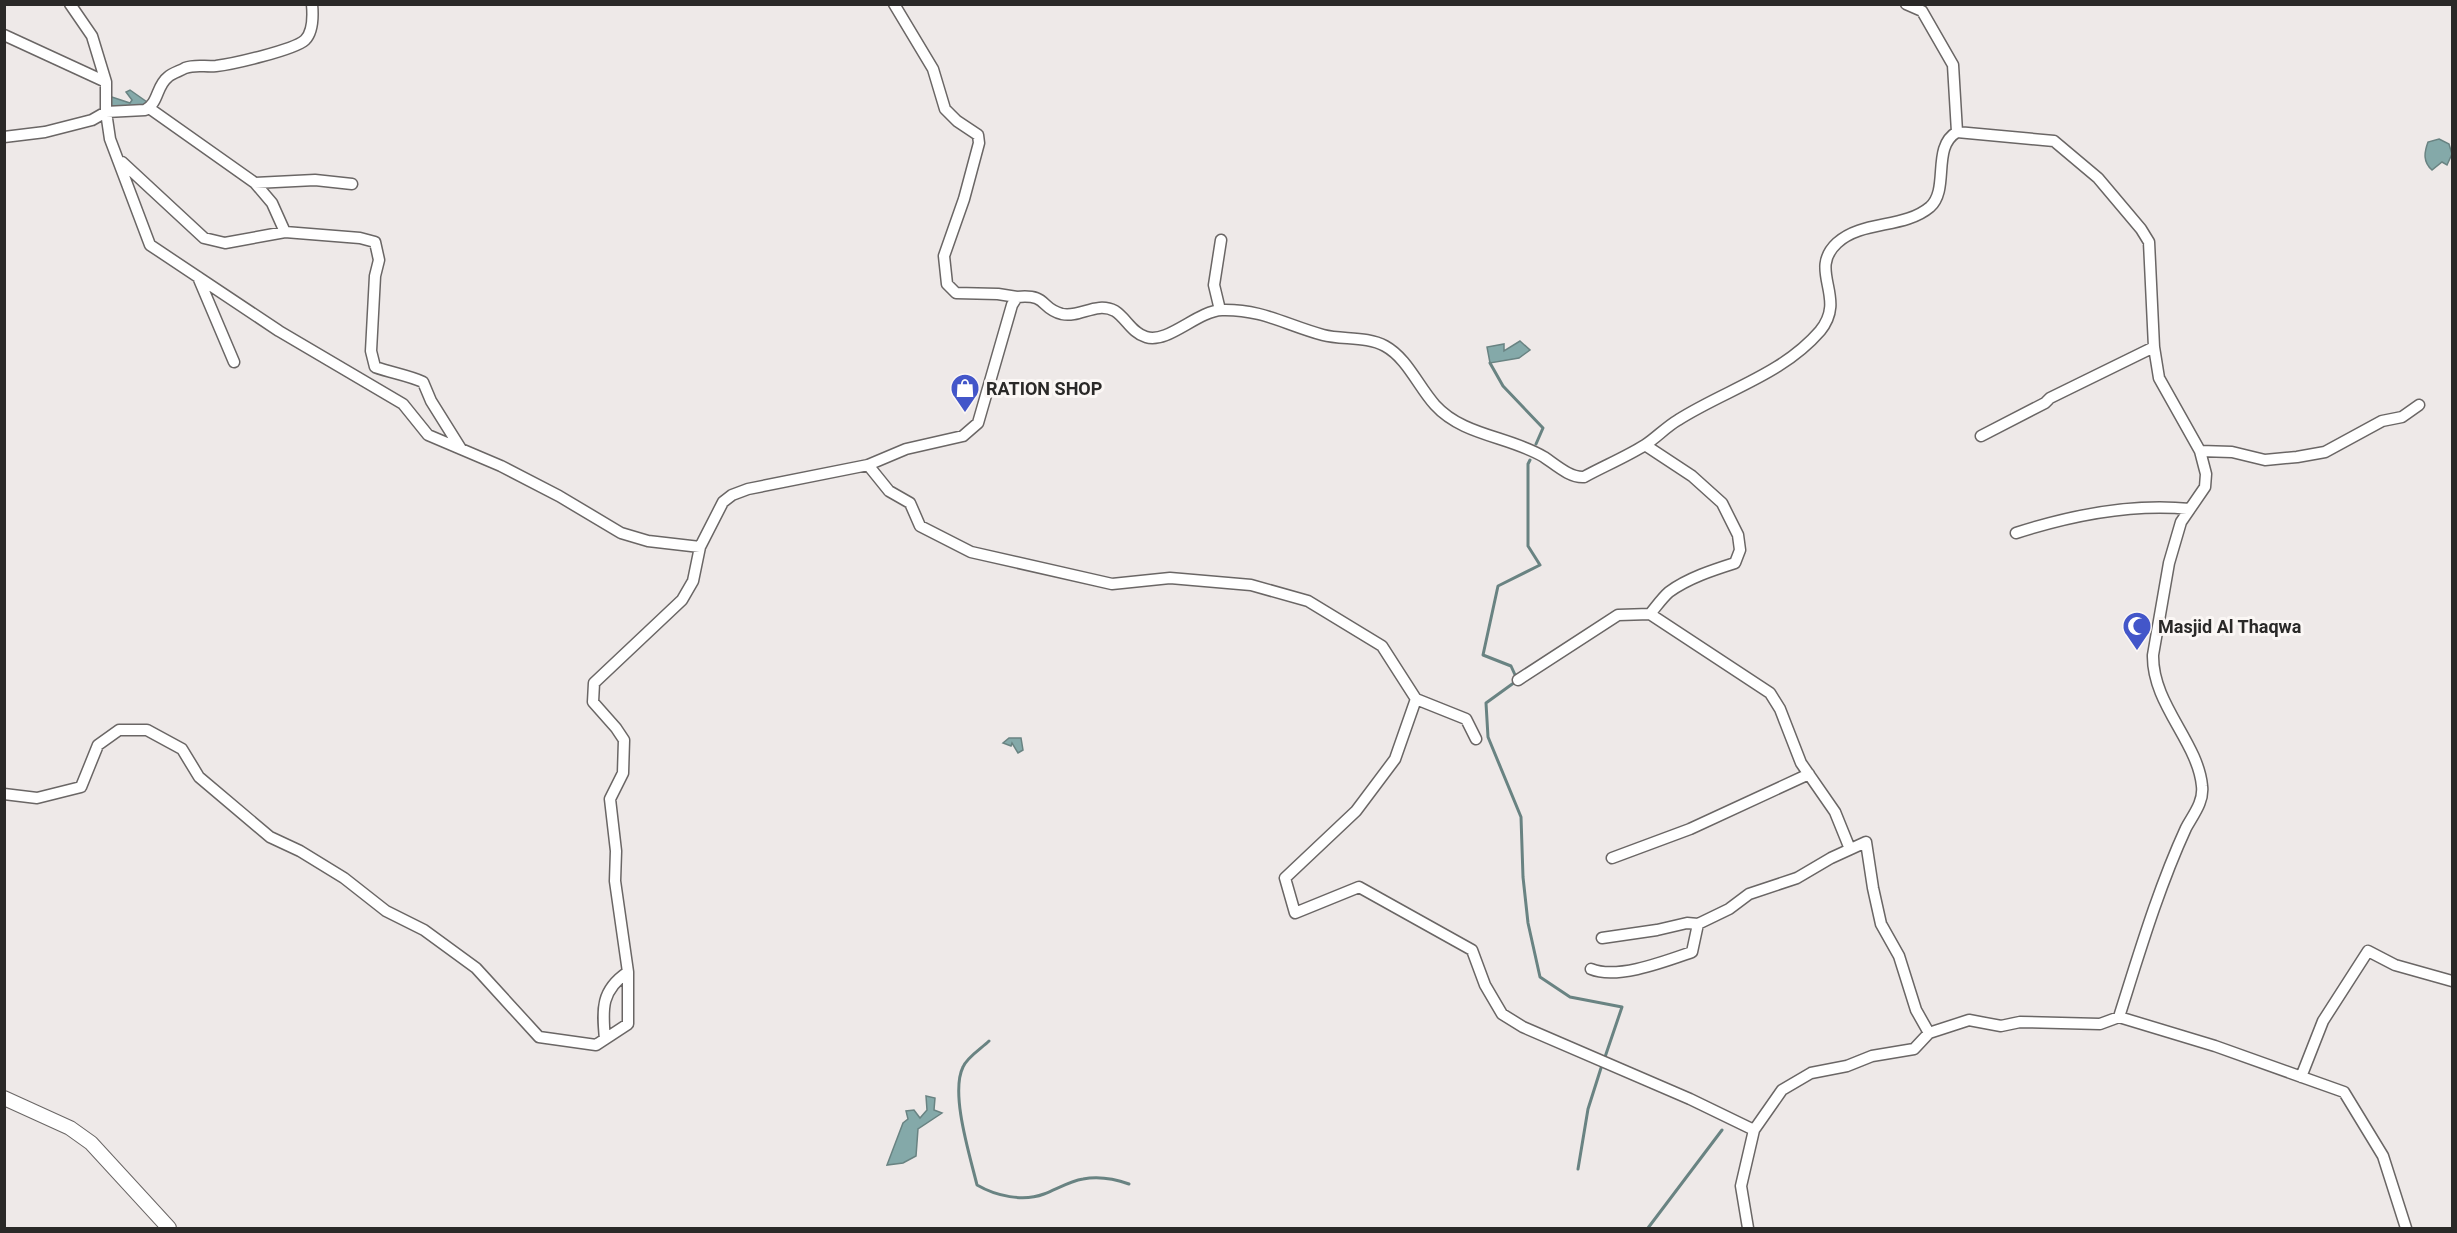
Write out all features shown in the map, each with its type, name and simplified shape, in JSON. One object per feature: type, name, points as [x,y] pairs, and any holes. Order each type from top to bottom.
[{"type":"main road","points":[[4,1098],[70,1128],[91,1143],[169,1228]]},
{"type":"street","points":[[70,4],[92,36],[106,82],[106,112],[110,139],[120,159],[150,245],[279,331],[403,404],[428,435],[501,466],[559,496],[621,533],[648,541],[700,547]]},
{"type":"street","points":[[149,108],[168,76],[188,67],[214,66],[242,61],[284,49],[306,39],[312,20],[312,4]]},
{"type":"street","points":[[894,4],[933,69],[945,109],[957,121],[978,135],[979,143],[964,200],[944,256],[947,284],[956,293],[1036,296],[1049,308],[1063,314],[1104,308],[1115,312],[1137,333],[1148,338],[1166,335],[1204,314],[1220,310],[1265,314],[1322,335],[1385,345],[1397,355],[1435,405],[1452,419],[1464,427],[1541,455],[1577,477],[1584,477],[1645,445],[1678,420],[1786,362],[1820,330],[1830,314],[1831,295],[1824,267],[1826,256],[1847,234],[1917,214],[1931,206],[1938,193],[1948,140],[1957,132],[2054,141],[2098,178],[2141,229],[2149,242],[2154,347],[2160,378],[2200,451],[2206,474],[2205,487],[2181,522],[2169,563],[2153,655],[2153,670],[2175,723],[2198,769],[2203,788],[2200,803],[2187,827],[2154,906],[2119,1017]]},
{"type":"street","points":[[1906,4],[1922,11],[1953,65],[1957,132]]},
{"type":"street","points":[[4,35],[106,82]]},
{"type":"street","points":[[4,137],[45,132],[92,120],[106,112],[149,108],[255,183],[272,203],[285,232]]},
{"type":"street","points":[[120,159],[204,238],[225,243],[285,232],[360,238],[375,242],[379,260],[375,276],[371,351],[375,368],[407,375],[423,382],[431,401],[461,449]]},
{"type":"street","points":[[255,183],[315,180],[352,184]]},
{"type":"street","points":[[1220,310],[1214,285],[1221,240]]},
{"type":"street","points":[[198,277],[234,362]]},
{"type":"street","points":[[4,794],[37,798],[81,787],[98,745],[119,730],[147,730],[182,749],[199,777],[270,837],[300,851],[344,878],[386,911],[424,930],[476,968],[539,1037],[596,1045],[628,1024],[628,972],[615,881],[616,850],[610,800],[623,774],[624,740],[593,702],[594,683],[682,600],[693,581],[700,547],[723,502],[732,495],[748,489],[868,465],[906,449],[963,436],[978,423],[1002,336],[1017,297]]},
{"type":"street","points":[[1981,436],[2050,398],[2154,347]]},
{"type":"street","points":[[2200,451],[2232,452],[2265,460],[2325,452],[2382,421],[2402,417],[2419,405]]},
{"type":"street","points":[[1645,445],[1692,476],[1722,503],[1738,535],[1740,550],[1735,563],[1713,570],[1675,588],[1667,593],[1650,614]]},
{"type":"street","points":[[868,465],[889,491],[910,503],[920,526],[971,552],[1112,584],[1170,578],[1251,585],[1308,602],[1382,646],[1416,699],[1466,719],[1476,739]]},
{"type":"street","points":[[2016,532],[2045,523],[2116,510],[2158,506],[2190,509]]},
{"type":"street","points":[[1518,680],[1618,615],[1650,614],[1770,693],[1780,709],[1801,763],[1835,812],[1850,849]]},
{"type":"street","points":[[1416,699],[1395,759],[1356,811],[1285,878],[1295,913],[1359,887],[1472,950],[1485,985],[1502,1014],[1523,1027],[1754,1130]]},
{"type":"street","points":[[1612,858],[1690,829],[1809,774]]},
{"type":"street","points":[[1602,938],[1688,923],[1698,924],[1729,909],[1749,894],[1797,878],[1866,842],[1881,924],[1899,956],[1916,1011],[1929,1033]]},
{"type":"street","points":[[1591,969],[1602,974],[1656,965],[1692,952],[1698,924]]},
{"type":"street","points":[[2301,1077],[2323,1021],[2368,951],[2395,965],[2452,981]]},
{"type":"street","points":[[605,1039],[604,1000],[614,981],[628,972]]},
{"type":"street","points":[[1748,1228],[1741,1185],[1754,1130],[1782,1090],[1811,1073],[1847,1066],[1872,1056],[1914,1049],[1929,1033],[1969,1020],[2001,1026],[2020,1022],[2100,1024],[2119,1017],[2215,1046],[2344,1092],[2383,1156],[2406,1228]]},
{"type":"water","points":[[130,90],[147,102],[137,109],[110,109],[109,96],[130,103],[132,100],[126,92]]},
{"type":"water","points":[[2439,139],[2449,144],[2452,154],[2447,165],[2442,162],[2432,170],[2426,161],[2426,150],[2428,142]]},
{"type":"water","points":[[1520,341],[1530,350],[1519,358],[1490,363],[1487,347],[1504,344],[1504,351]]},
{"type":"water","points":[[1009,738],[1021,738],[1023,750],[1018,753],[1012,743],[1011,746],[1003,743]]},
{"type":"water","points":[[926,1096],[935,1098],[934,1110],[942,1113],[918,1129],[916,1156],[903,1163],[887,1165],[903,1123],[908,1119],[906,1111],[914,1110],[920,1118],[927,1110]]},
{"type":"waterway","points":[[1490,363],[1503,386],[1543,428],[1536,444]]},
{"type":"waterway","points":[[1516,677],[1511,666],[1483,655],[1498,586],[1540,565],[1528,546],[1528,464],[1530,460]]},
{"type":"waterway","points":[[1515,682],[1486,703],[1488,737],[1521,817],[1523,877],[1528,923],[1540,977],[1570,997],[1622,1007],[1605,1057]]},
{"type":"waterway","points":[[989,1041],[968,1060],[960,1078],[962,1125],[977,1185],[1001,1195],[1027,1198],[1044,1194],[1073,1181],[1089,1178],[1106,1178],[1129,1184]]},
{"type":"waterway","points":[[1578,1169],[1588,1109],[1601,1068]]},
{"type":"waterway","points":[[1648,1228],[1722,1130]]},
{"type":"place","name":"RATION SHOP","points":[[965,414]]},
{"type":"place","name":"Masjid Al Thaqwa","points":[[2137,652]]}]
